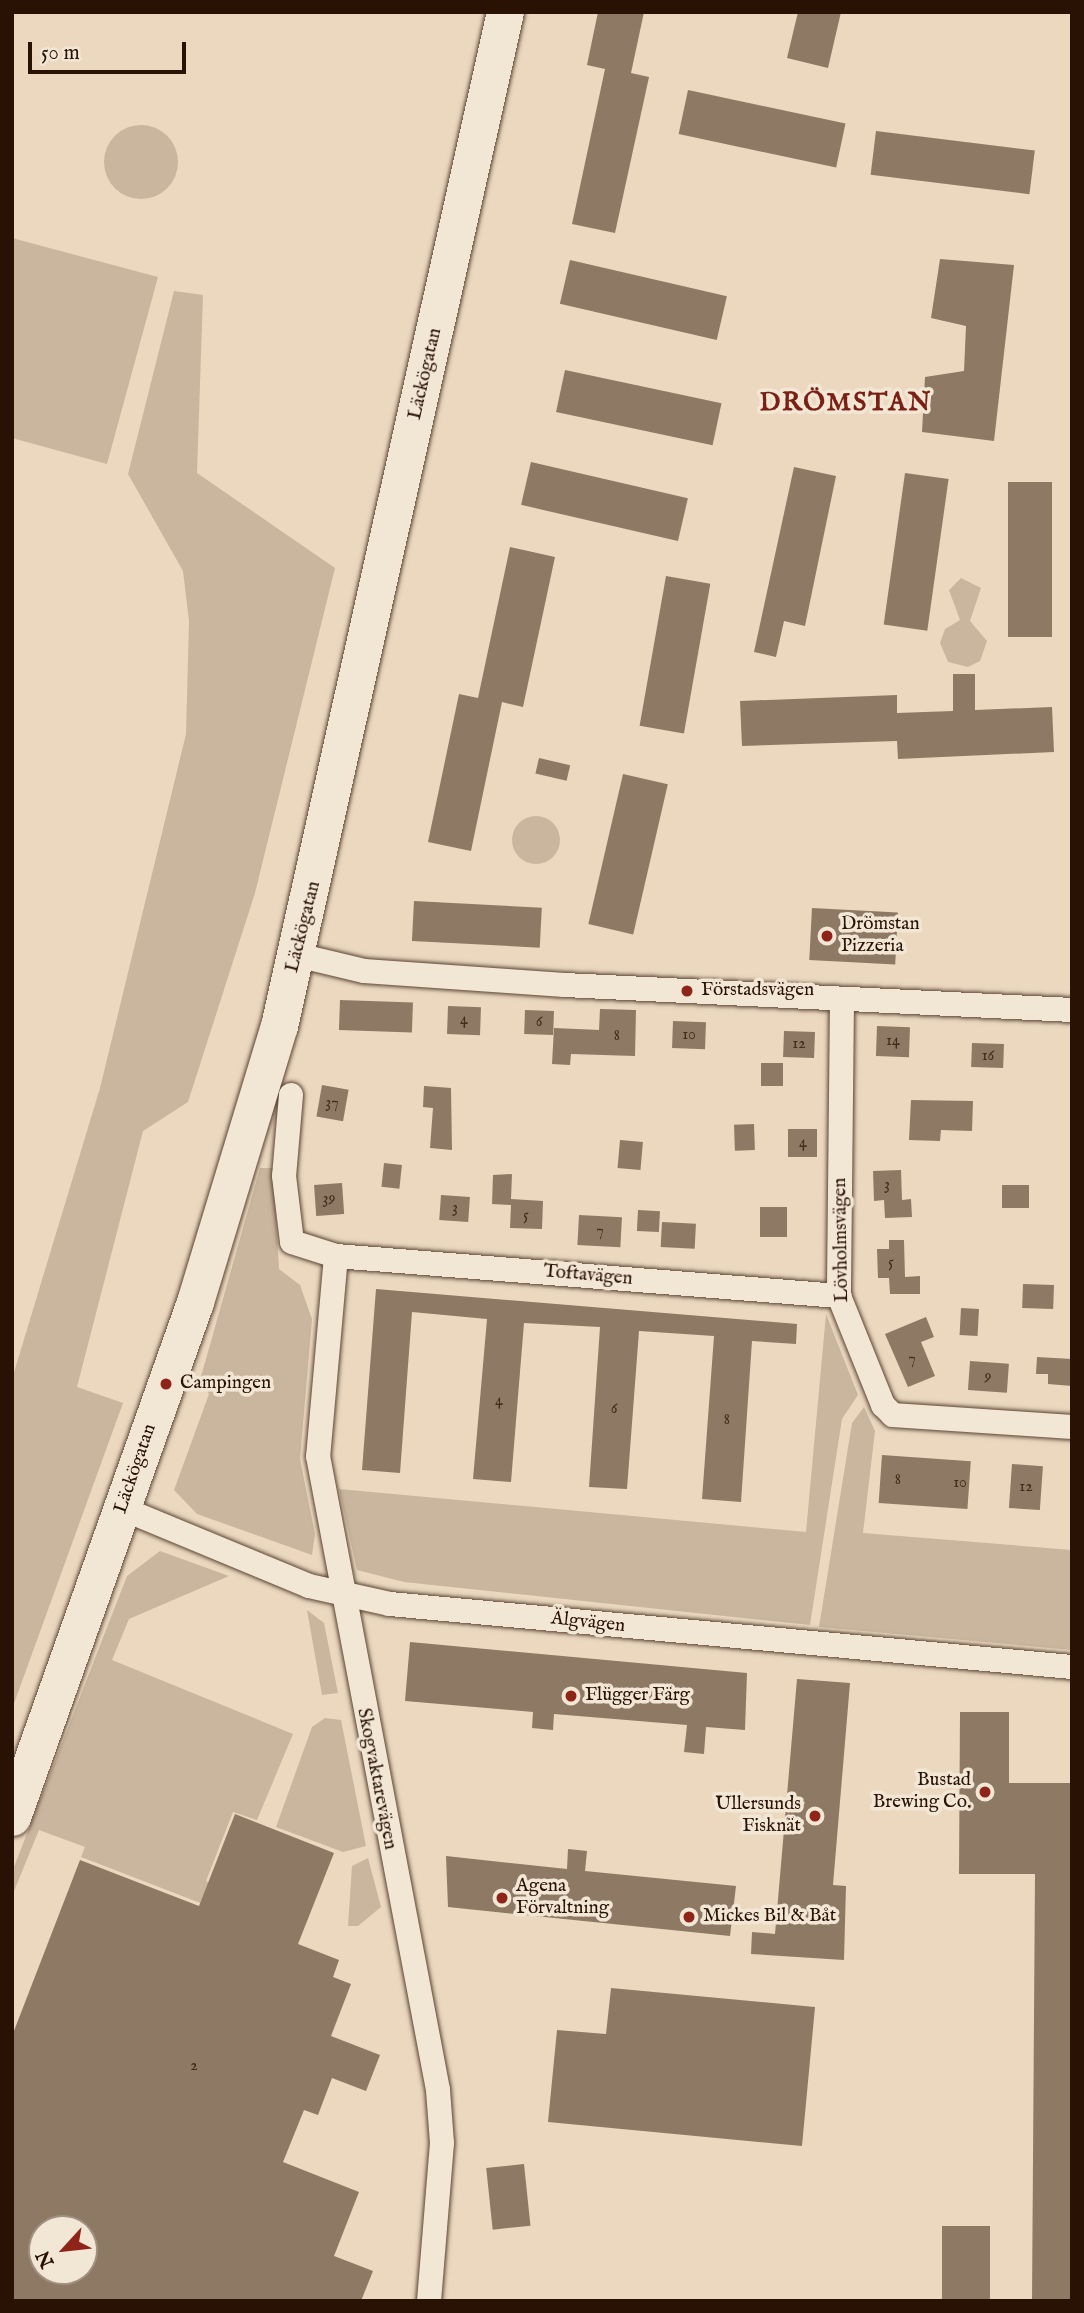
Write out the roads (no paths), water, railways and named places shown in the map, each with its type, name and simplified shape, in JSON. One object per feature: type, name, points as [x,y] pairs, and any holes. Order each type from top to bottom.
[{"type":"main road","name":"Läckögatan","points":[[12,1817],[242,1157],[297,955],[505,12]]},
{"type":"street","points":[[297,955],[363,971],[842,1000],[1072,1010]]},
{"type":"street","name":"Lövholmsvägen","points":[[842,1000],[839,1296],[875,1388],[893,1415],[1072,1427]]},
{"type":"street","points":[[290,1095],[285,1223],[292,1242],[336,1256]]},
{"type":"street","name":"Toftavägen","points":[[336,1256],[839,1296]]},
{"type":"street","name":"Skogvaktarevägen","points":[[336,1256],[318,1456],[346,1595],[360,1701],[438,2090],[442,2143],[429,2301]]},
{"type":"street","name":"Älgvägen","points":[[121,1508],[309,1586],[390,1604],[1072,1667]]},
{"type":"place","name":"Drömstan Pizzeria","points":[[827,936]]},
{"type":"place","name":"Förstadsvägen","points":[[687,991]]},
{"type":"place","name":"Campingen","points":[[166,1384]]},
{"type":"place","name":"Flügger Färg","points":[[571,1696]]},
{"type":"place","name":"Bustad Brewing Co.","points":[[985,1792]]},
{"type":"place","name":"Ullersunds Fisknät","points":[[815,1816]]},
{"type":"place","name":"Agena Förvaltning","points":[[502,1898]]},
{"type":"place","name":"Mickes Bil & Båt","points":[[689,1917]]},
{"type":"district","name":"DRÖMSTAN","points":[[846,403]]}]
